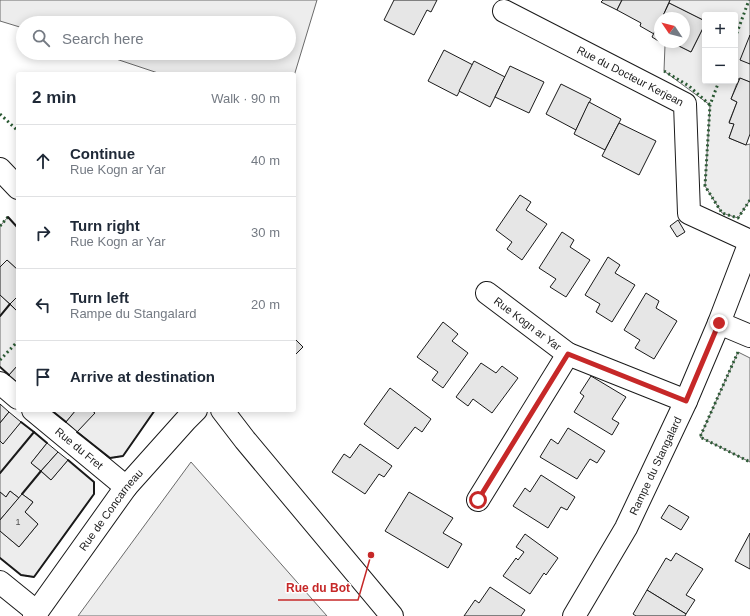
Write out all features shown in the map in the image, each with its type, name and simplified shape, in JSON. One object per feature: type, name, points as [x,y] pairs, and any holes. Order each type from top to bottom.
[{"type":"street","name":"Rue du Docteur Kerjean","points":[[504,11],[685,104],[689,213],[750,242]]},
{"type":"street","points":[[0,169],[16,186]]},
{"type":"street","name":"Rampe du Stangalard","points":[[574,616],[626,528],[686,401],[719,323],[750,242]]},
{"type":"street","name":"Rue Kogn ar Yar","points":[[487,293],[568,354],[686,401]]},
{"type":"street","points":[[719,323],[750,336]]},
{"type":"street","name":"Rue Kogn ar Yar","points":[[478,500],[568,354]]},
{"type":"street","points":[[0,383],[16,396]]},
{"type":"street","name":"Rue du Fret","points":[[35,412],[126,487]]},
{"type":"street","name":"Rue de Concarneau","points":[[35,614],[126,487],[194,412]]},
{"type":"street","points":[[224,412],[245,440],[392,616]]},
{"type":"street","points":[[0,582],[35,614]]},
{"type":"shaded area","points":[[0,0],[317,0],[295,72],[155,72],[119,60],[296,60],[296,16],[16,16],[16,26],[0,21]]},
{"type":"shaded area","points":[[670,0],[750,0],[750,82],[739,78],[738,81],[738,12],[702,12],[702,20],[690,14],[690,12],[669,3]]},
{"type":"shaded area","points":[[702,30],[702,84],[737,84],[731,99],[737,102],[729,122],[734,124],[729,138],[746,145],[750,144],[750,200],[738,218],[722,213],[705,186],[710,105],[664,71],[665,48],[683,48],[691,52]]},
{"type":"shaded area","points":[[8,217],[16,226],[16,268],[7,260],[0,267],[0,226]]},
{"type":"shaded area","points":[[0,295],[16,310],[16,367],[9,375],[0,367]]},
{"type":"shaded area","points":[[738,352],[750,358],[750,462],[700,437]]},
{"type":"shaded area","points":[[54,412],[74,412],[66,422]]},
{"type":"shaded area","points":[[93,412],[154,412],[123,456],[110,458],[77,432],[94,413]]},
{"type":"shaded area","points":[[21,422],[47,443],[31,463],[51,480],[68,460],[94,482],[94,494],[34,577],[21,575],[0,558],[0,531],[19,547],[38,524],[25,512],[33,502],[22,494],[19,498],[10,491],[6,497],[0,492],[0,441],[3,443]]},
{"type":"shaded area","points":[[191,462],[327,616],[78,616]]},
{"type":"building","points":[[394,0],[437,0],[431,12],[427,10],[414,35],[384,20]]},
{"type":"building","points":[[603,0],[622,0],[617,10],[601,2]]},
{"type":"building","points":[[622,0],[670,0],[665,12],[654,12],[654,34],[640,26],[641,23],[617,10]]},
{"type":"building","points":[[669,3],[687,12],[665,12]]},
{"type":"building","points":[[690,14],[702,20],[702,30],[691,52],[683,48],[690,48]]},
{"type":"building","points":[[750,35],[750,64],[740,60]]},
{"type":"building","points":[[444,50],[473,65],[457,96],[428,81]]},
{"type":"building","points":[[474,61],[505,77],[490,107],[459,91]]},
{"type":"building","points":[[510,66],[544,82],[529,113],[495,97]]},
{"type":"building","points":[[740,78],[750,82],[750,134],[746,145],[729,138],[734,124],[729,123],[737,102],[731,99]]},
{"type":"building","points":[[561,84],[591,99],[576,130],[546,114]]},
{"type":"building","points":[[589,102],[621,119],[605,150],[574,134]]},
{"type":"building","points":[[619,123],[656,141],[639,175],[602,156]]},
{"type":"building","points":[[520,195],[531,202],[526,210],[547,224],[522,260],[507,249],[512,242],[496,230]]},
{"type":"building","points":[[678,220],[685,232],[677,237],[670,226]]},
{"type":"building","points":[[562,232],[574,240],[570,247],[590,260],[566,297],[550,287],[556,279],[539,268]]},
{"type":"building","points":[[608,257],[620,265],[615,273],[635,285],[612,322],[596,312],[600,304],[585,295]]},
{"type":"building","points":[[7,260],[16,268],[16,298],[10,304],[0,295],[0,267]]},
{"type":"building","points":[[646,293],[659,301],[656,308],[677,321],[654,359],[635,348],[640,340],[624,330]]},
{"type":"building","points":[[16,298],[16,310],[10,304]]},
{"type":"building","points":[[443,322],[458,334],[452,341],[468,353],[443,388],[432,380],[438,372],[417,357]]},
{"type":"building","points":[[296,340],[303,347],[296,354]]},
{"type":"building","points":[[481,363],[496,373],[502,366],[518,378],[492,413],[473,399],[468,406],[456,397]]},
{"type":"building","points":[[16,367],[16,381],[9,375]]},
{"type":"building","points":[[591,376],[626,397],[612,419],[619,423],[612,435],[574,412],[584,396],[580,393]]},
{"type":"building","points":[[390,388],[431,419],[422,432],[415,427],[398,449],[364,424]]},
{"type":"building","points":[[0,404],[9,412],[0,423]]},
{"type":"building","points":[[9,412],[21,422],[3,444],[0,441],[0,423]]},
{"type":"building","points":[[74,412],[95,413],[77,432],[66,422]]},
{"type":"building","points":[[568,428],[605,451],[597,463],[590,459],[577,479],[540,457],[551,439],[558,444]]},
{"type":"building","points":[[47,443],[58,452],[41,471],[31,463]]},
{"type":"building","points":[[360,444],[392,466],[384,477],[379,474],[365,494],[332,472],[344,454],[350,458]]},
{"type":"building","points":[[58,452],[68,460],[51,480],[41,471]]},
{"type":"building","points":[[541,475],[575,497],[567,510],[561,507],[548,528],[513,506],[525,488],[530,492]]},
{"type":"building","points":[[10,491],[19,498],[0,520],[0,492],[6,497]]},
{"type":"building","points":[[409,492],[453,518],[443,533],[462,544],[448,568],[385,531]]},
{"type":"building","points":[[22,494],[33,502],[25,512],[38,524],[19,547],[0,531],[0,520]]},
{"type":"building","points":[[669,505],[689,517],[681,530],[661,518]]},
{"type":"building","points":[[750,533],[750,569],[735,561]]},
{"type":"building","points":[[525,534],[558,558],[546,575],[544,573],[530,594],[503,576],[516,558],[518,560],[524,552],[516,547]]},
{"type":"building","points":[[676,553],[703,569],[686,595],[695,600],[686,614],[647,590],[666,558],[671,561]]},
{"type":"building","points":[[490,587],[525,610],[521,616],[464,616],[475,600],[479,603]]},
{"type":"building","points":[[647,590],[686,614],[685,616],[636,616],[633,614]]},
{"type":"hedge","points":[[738,30],[749,0]]},
{"type":"hedge","points":[[664,71],[689,86],[710,105]]},
{"type":"hedge","points":[[718,84],[710,105],[705,186],[722,213],[738,218],[750,200]]},
{"type":"hedge","points":[[0,114],[16,129]]},
{"type":"hedge","points":[[0,226],[8,217]]},
{"type":"hedge","points":[[0,360],[16,343]]},
{"type":"hedge","points":[[738,352],[700,437],[750,462]]},
{"type":"wall","points":[[8,217],[16,226]]},
{"type":"wall","points":[[0,316],[10,304]]},
{"type":"wall","points":[[0,367],[9,375]]},
{"type":"wall","points":[[54,412],[66,422]]},
{"type":"wall","points":[[77,432],[110,458],[123,456],[154,412]]},
{"type":"wall","points":[[0,473],[34,432],[21,422]]},
{"type":"wall","points":[[34,432],[47,443]]},
{"type":"wall","points":[[0,558],[21,575],[34,577],[94,494],[94,482],[68,460]]},
{"type":"wall","points":[[22,494],[41,471]]},
{"type":"place","name":"Rue du Bot","points":[[371,555]]},
{"type":"route","points":[[478,500],[568,354],[686,401],[719,323]]}]
